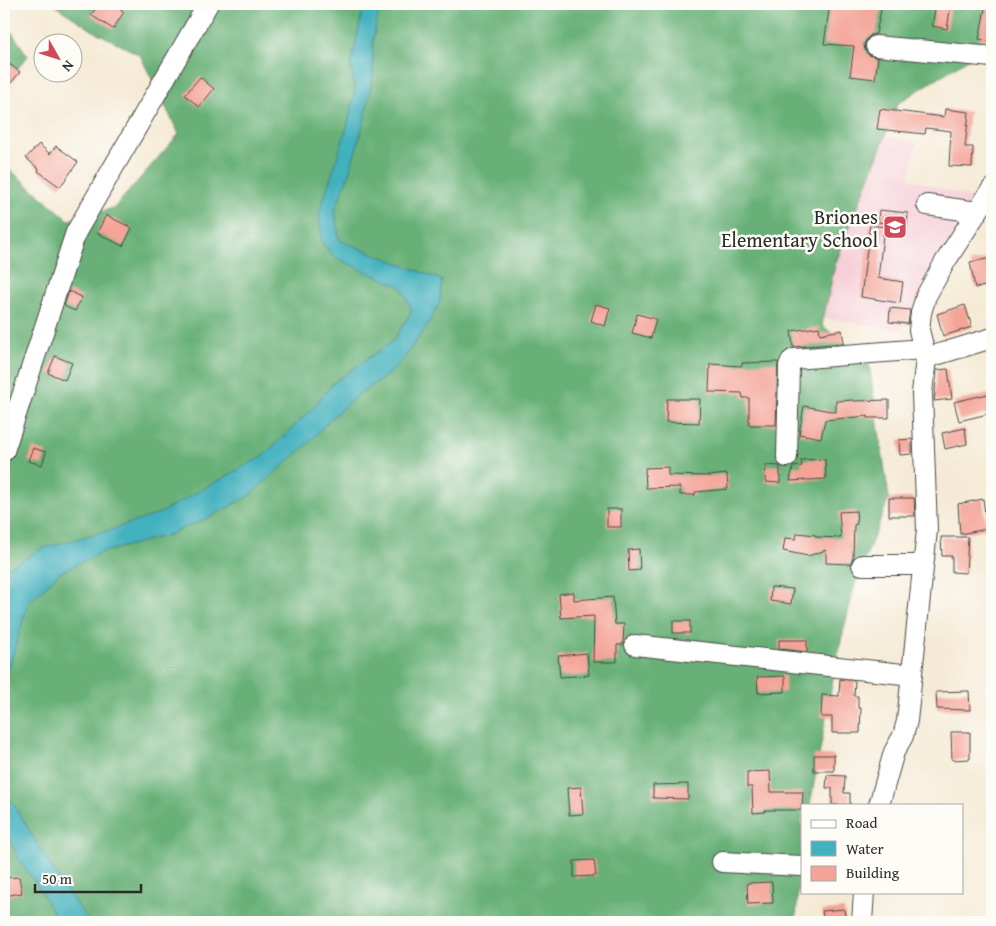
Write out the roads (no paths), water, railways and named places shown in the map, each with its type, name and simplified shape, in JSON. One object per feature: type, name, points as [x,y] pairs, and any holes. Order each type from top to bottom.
[{"type":"street","points":[[4,451],[12,402],[76,232],[208,4]]},
{"type":"street","points":[[876,46],[992,57]]},
{"type":"street","points":[[879,804],[894,752],[903,736],[907,722],[926,530],[922,392],[924,353],[920,330],[921,312],[926,296],[945,262],[992,189]]},
{"type":"street","points":[[927,205],[978,212]]},
{"type":"street","points":[[787,458],[790,366],[791,361],[794,359],[924,353],[992,338]]},
{"type":"street","points":[[862,565],[922,565]]},
{"type":"street","points":[[635,645],[912,674]]},
{"type":"street","points":[[722,862],[801,866]]},
{"type":"street","points":[[862,922],[864,894]]},
{"type":"water","points":[[364,4],[380,4],[373,40],[373,75],[365,118],[349,174],[335,210],[339,240],[442,280],[440,302],[425,329],[405,357],[389,374],[357,396],[328,421],[311,441],[249,496],[208,518],[168,535],[100,553],[59,573],[28,603],[4,685],[4,570],[41,549],[158,514],[263,456],[312,409],[333,383],[393,341],[412,311],[401,287],[336,258],[322,243],[319,214],[347,127],[355,91],[351,65]]},
{"type":"water","points":[[4,789],[55,873],[90,922],[58,922],[37,885],[19,860],[4,827]]},
{"type":"place","name":"Briones Elementary School","points":[[895,227]]}]
